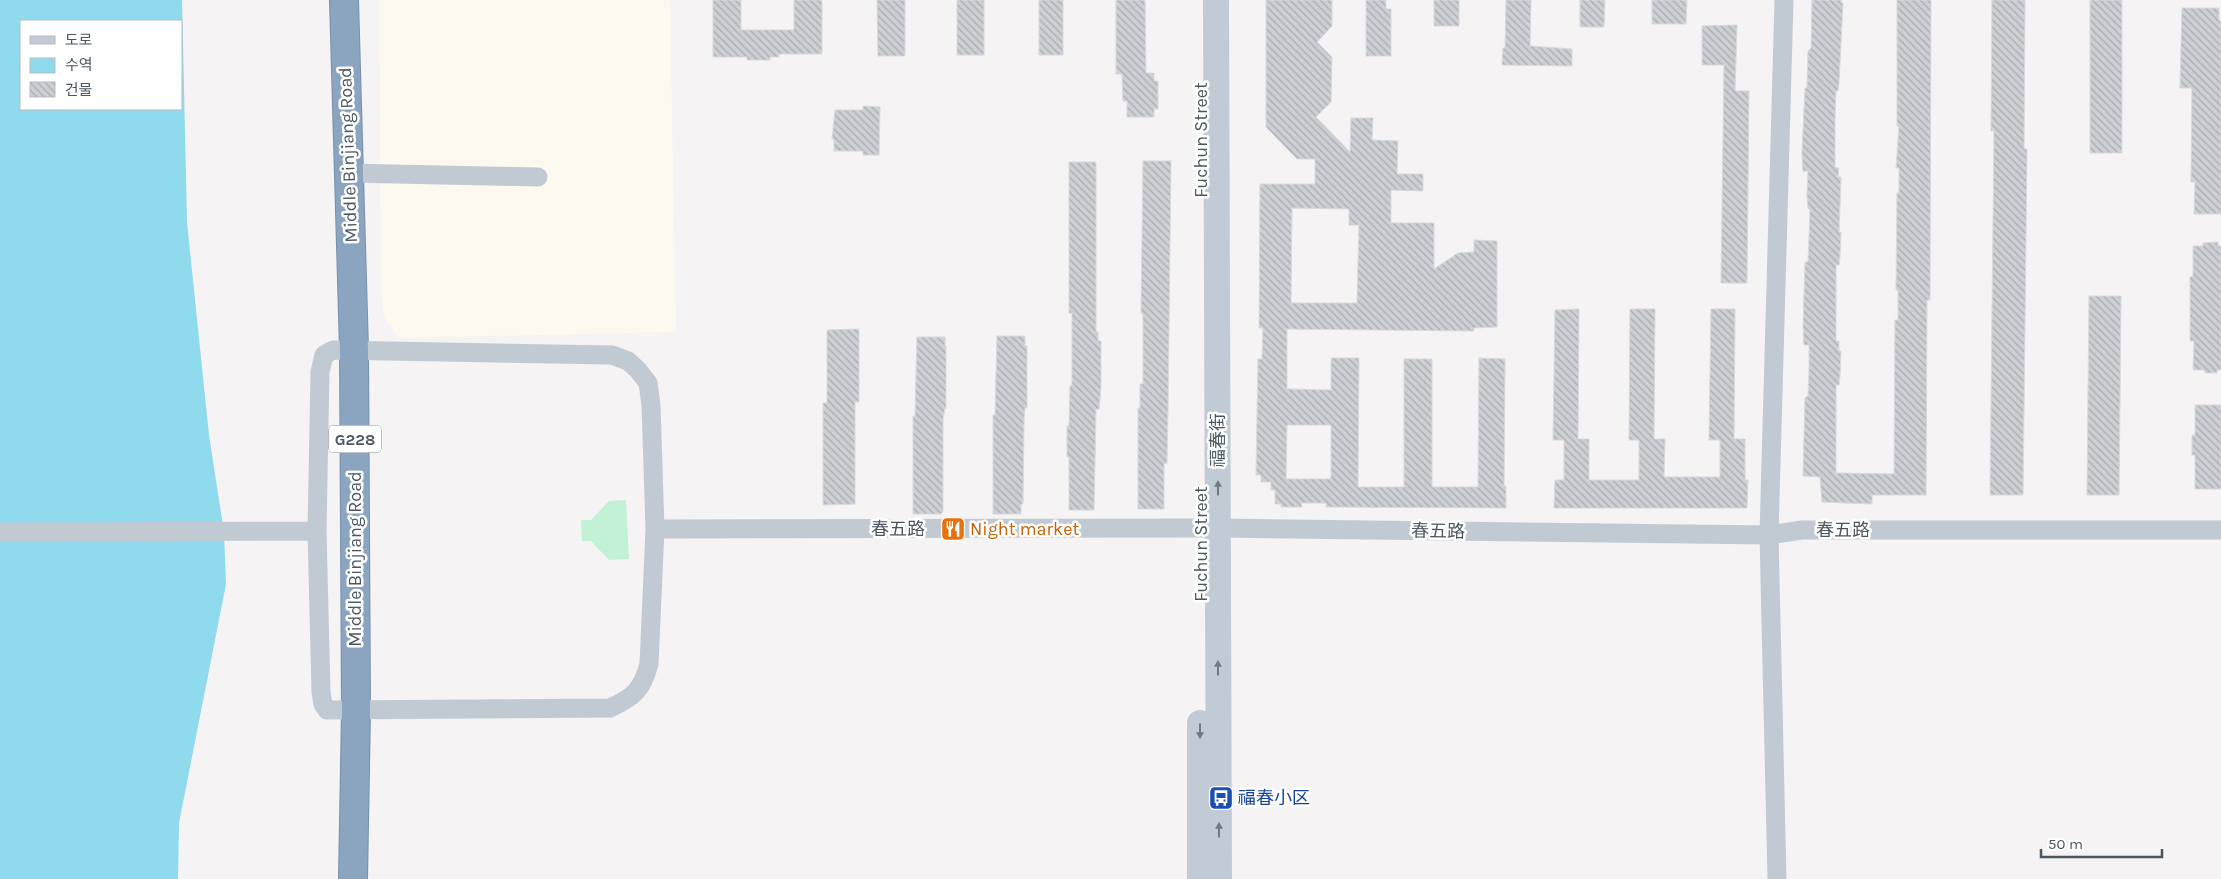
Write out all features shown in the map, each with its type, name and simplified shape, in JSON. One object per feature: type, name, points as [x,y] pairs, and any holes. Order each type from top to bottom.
[{"type":"highway","name":"Middle Binjiang Road","points":[[344,0],[354,350],[356,711],[353,879]]},
{"type":"main road","name":"Fuchun Street","points":[[1200,879],[1209,528],[1201,0]]},
{"type":"main road","name":"福春街","points":[[1216,0],[1209,528],[1219,879]]},
{"type":"street","points":[[1777,879],[1769,536],[1784,0]]},
{"type":"street","points":[[349,173],[538,177]]},
{"type":"street","points":[[333,350],[354,350],[612,355],[628,361],[638,370],[648,383],[651,405],[655,530],[649,664],[644,683],[629,699],[610,708],[327,710],[323,704],[321,692],[316,532],[320,372],[324,355],[333,350]]},
{"type":"street","name":"春五路","points":[[655,530],[1209,528],[1769,536],[1802,530],[2221,530]]},
{"type":"street","points":[[0,532],[316,532]]},
{"type":"shaded area","points":[[379,0],[670,0],[676,332],[399,338],[384,317],[381,289]]},
{"type":"green space","points":[[626,500],[629,559],[609,560],[591,541],[582,541],[581,520],[591,520],[609,501]]},
{"type":"water","points":[[0,0],[182,0],[187,222],[209,435],[224,532],[226,584],[179,823],[178,879],[0,879]]},
{"type":"building","points":[[713,0],[741,0],[741,30],[794,30],[794,0],[822,0],[822,54],[779,54],[779,57],[770,57],[770,60],[747,60],[747,57],[713,57]]},
{"type":"building","points":[[877,0],[905,0],[905,56],[878,56]]},
{"type":"building","points":[[957,0],[984,0],[984,55],[957,55]]},
{"type":"building","points":[[1039,0],[1063,0],[1063,55],[1039,55]]},
{"type":"building","points":[[1116,0],[1145,0],[1146,73],[1154,73],[1154,81],[1158,81],[1158,109],[1154,109],[1154,117],[1127,117],[1127,101],[1123,101],[1122,74],[1116,74]]},
{"type":"building","points":[[1266,0],[1332,0],[1332,26],[1317,42],[1332,57],[1331,102],[1316,117],[1350,152],[1351,118],[1373,118],[1372,140],[1398,141],[1397,174],[1423,174],[1423,191],[1391,190],[1391,223],[1434,223],[1434,269],[1458,253],[1474,252],[1474,240],[1497,241],[1497,327],[1474,328],[1474,331],[1287,329],[1287,389],[1331,390],[1331,358],[1359,358],[1358,487],[1404,487],[1404,359],[1432,359],[1432,487],[1478,487],[1479,358],[1505,359],[1504,486],[1506,486],[1506,508],[1326,507],[1326,503],[1301,503],[1302,507],[1281,507],[1281,504],[1275,504],[1275,490],[1271,490],[1271,482],[1261,482],[1261,475],[1256,475],[1258,359],[1262,359],[1263,328],[1259,328],[1260,184],[1315,184],[1315,159],[1297,159],[1266,127]],"holes":[[[1292,208],[1349,209],[1349,225],[1359,225],[1357,303],[1291,303]],[[1287,425],[1331,425],[1331,479],[1286,479]]]},
{"type":"building","points":[[1366,0],[1386,0],[1386,9],[1391,9],[1391,56],[1366,56]]},
{"type":"building","points":[[1434,0],[1459,0],[1459,26],[1434,26]]},
{"type":"building","points":[[1506,0],[1531,0],[1530,46],[1572,49],[1572,66],[1502,65],[1503,48],[1505,48]]},
{"type":"building","points":[[1580,0],[1605,0],[1604,27],[1580,27]]},
{"type":"building","points":[[1652,0],[1687,0],[1686,24],[1652,24]]},
{"type":"building","points":[[1812,0],[1841,0],[1841,3],[1843,3],[1839,82],[1838,91],[1836,91],[1835,116],[1835,167],[1839,168],[1838,177],[1841,177],[1840,256],[1839,265],[1836,265],[1836,341],[1839,341],[1839,351],[1841,351],[1839,385],[1836,385],[1836,473],[1894,474],[1895,320],[1898,320],[1898,290],[1896,290],[1897,193],[1899,193],[1899,168],[1896,168],[1899,126],[1897,126],[1897,0],[1931,0],[1930,300],[1927,300],[1926,495],[1872,495],[1872,504],[1822,502],[1820,477],[1803,476],[1805,398],[1808,396],[1809,345],[1804,345],[1803,327],[1805,262],[1808,262],[1810,210],[1808,208],[1807,196],[1808,171],[1803,171],[1802,153],[1808,51],[1811,48]]},
{"type":"building","points":[[1992,0],[2025,0],[2024,149],[2027,149],[2023,495],[1990,495],[1994,131],[1991,131]]},
{"type":"building","points":[[2090,0],[2122,0],[2122,153],[2090,153]]},
{"type":"building","points":[[2182,8],[2219,8],[2219,21],[2221,21],[2221,214],[2194,214],[2195,182],[2191,182],[2192,88],[2180,88]]},
{"type":"building","points":[[1737,25],[1735,91],[1749,91],[1747,283],[1721,283],[1724,65],[1702,65],[1702,26]]},
{"type":"building","points":[[863,106],[880,107],[879,155],[863,155],[863,151],[834,151],[834,139],[832,139],[835,110],[863,110]]},
{"type":"building","points":[[1143,161],[1171,161],[1167,463],[1164,464],[1164,509],[1138,509],[1138,408],[1140,408],[1140,384],[1143,384],[1143,313],[1141,313]]},
{"type":"building","points":[[1069,162],[1096,162],[1096,332],[1098,332],[1098,341],[1101,341],[1101,387],[1099,409],[1096,409],[1094,510],[1069,510],[1067,426],[1069,426],[1070,386],[1072,385],[1072,313],[1069,313]]},
{"type":"building","points":[[2218,242],[2218,246],[2221,246],[2221,370],[2217,370],[2217,373],[2205,373],[2204,370],[2193,370],[2194,341],[2190,341],[2190,277],[2193,276],[2193,246],[2203,246],[2203,243]]},
{"type":"building","points":[[2089,296],[2121,296],[2119,495],[2087,495]]},
{"type":"building","points":[[1579,309],[1578,439],[1589,439],[1589,480],[1639,480],[1639,440],[1629,440],[1630,309],[1655,309],[1654,439],[1665,439],[1664,477],[1720,477],[1720,440],[1709,440],[1711,309],[1735,309],[1734,439],[1745,439],[1745,480],[1748,480],[1747,508],[1554,508],[1555,480],[1564,480],[1564,440],[1553,440],[1555,310]]},
{"type":"building","points":[[859,329],[859,402],[855,402],[855,504],[823,505],[823,403],[827,403],[827,330]]},
{"type":"building","points":[[997,336],[1025,336],[1025,346],[1027,346],[1027,408],[1025,408],[1024,418],[1023,504],[1021,504],[1021,514],[993,514],[993,415],[995,415]]},
{"type":"building","points":[[917,337],[945,337],[946,409],[943,419],[943,512],[941,514],[913,514],[913,416],[915,416]]},
{"type":"building","points":[[2195,405],[2221,405],[2221,489],[2195,489],[2195,455],[2192,455],[2192,435],[2195,435]]},
{"type":"place","name":"Night market","points":[[953,529]]},
{"type":"place","name":"福春小区","points":[[1221,798]]}]
